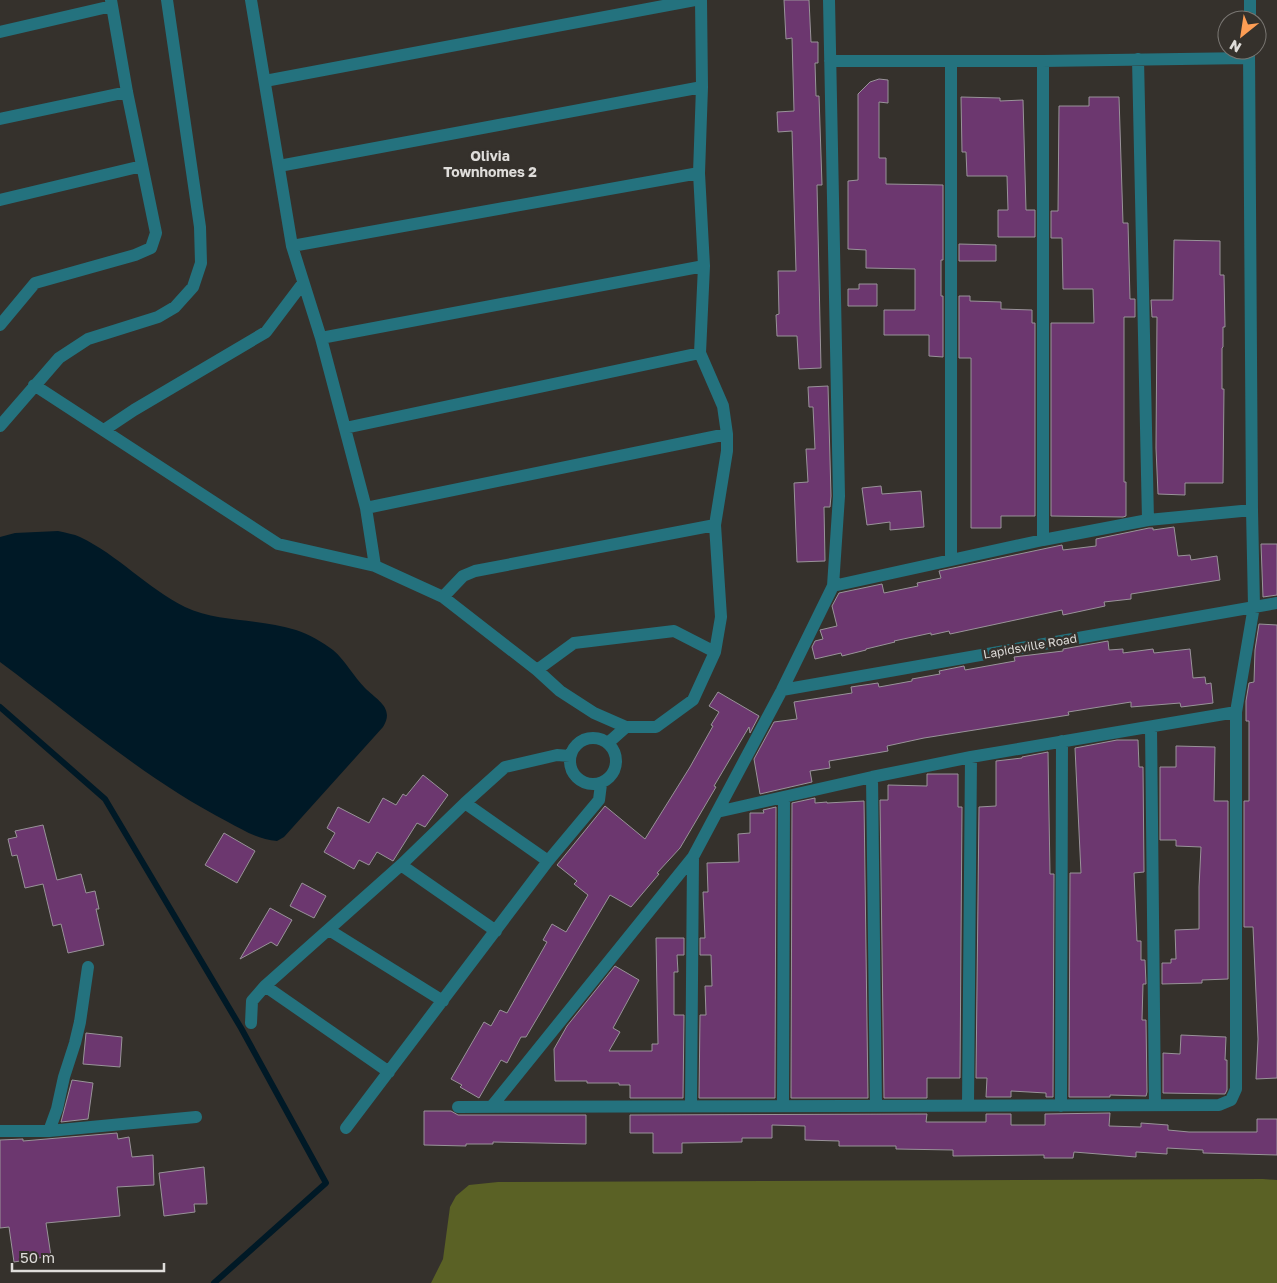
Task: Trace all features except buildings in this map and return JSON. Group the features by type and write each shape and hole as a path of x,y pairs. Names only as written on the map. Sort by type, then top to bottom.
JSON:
{"street":[{"path":"0,426 59,358 88,339 158,317 175,307 193,287 202,263 200,227 167,0"},
{"path":"251,0 292,246 321,338 366,508 375,566"},
{"path":"265,81 695,0"},
{"path":"34,385 278,544 375,566 443,597 560,690 594,713 626,727 656,727 693,700 715,652 721,617 715,525 727,451 727,434 723,406 700,353 704,266 699,173 702,86 701,0"},
{"path":"492,1106 693,857 782,690 833,586 839,496 829,0"},
{"path":"0,32 111,3 156,233 152,248 135,255 35,284 0,325"},
{"path":"830,60 1043,61 1217,55"},
{"path":"1138,59 1148,520"},
{"path":"458,1107 1061,1106 1219,1104 1231,1100 1236,1089 1236,712 1254,606 1249,60"},
{"path":"951,61 951,560"},
{"path":"1043,61 1044,540"},
{"path":"279,166 702,86"},
{"path":"0,119 127,92"},
{"path":"0,200 142,166"},
{"path":"292,246 699,173"},
{"path":"321,338 704,266"},
{"path":"104,430 134,410 266,332 303,283"},
{"path":"344,428 700,353"},
{"path":"366,508 727,434"},
{"path":"833,586 1044,540 1148,520 1252,510"},
{"path":"443,597 463,576 475,571 715,525"},
{"name":"Lapidsville Road","path":"782,690 1277,603"},
{"path":"537,670 574,644 674,631 715,652"},
{"path":"717,812 971,757 1236,712"},
{"path":"608,743 626,727"},
{"path":"1151,727 1155,1104"},
{"path":"595,738 608,743 617,757 614,774 601,784 584,784 572,772 570,756 579,742 595,738"},
{"path":"1061,1106 1062,741"},
{"path":"251,1023 252,1001 265,986 401,865 465,803 506,767 557,755 570,756"},
{"path":"968,1105 971,757"},
{"path":"872,777 876,1106"},
{"path":"346,1128 548,861 598,800 601,784"},
{"path":"782,1105 784,796"},
{"path":"465,803 548,861"},
{"path":"692,1106 693,857"},
{"path":"401,865 496,931"},
{"path":"329,930 443,1001"},
{"path":"49,1131 57,1109 76,1036 88,966"},
{"path":"265,986 389,1072"},
{"path":"0,1131 49,1131 196,1117"}],"green space":[{"path":"1277,1180 1277,1283 431,1283 443,1259 450,1207 456,1196 469,1185 498,1182"}],"water":[{"path":"58,531 78,536 94,544 158,591 185,607 212,616 282,626 315,638 338,654 365,688 386,709 387,715 383,727 284,837 277,841 258,837 197,805 139,767 0,662 0,537 15,533"}],"waterway":[{"path":"0,707 105,799 241,1028 326,1183 214,1283"}],"district":[{"name":"Olivia Townhomes 2","path":"490,164"}]}
